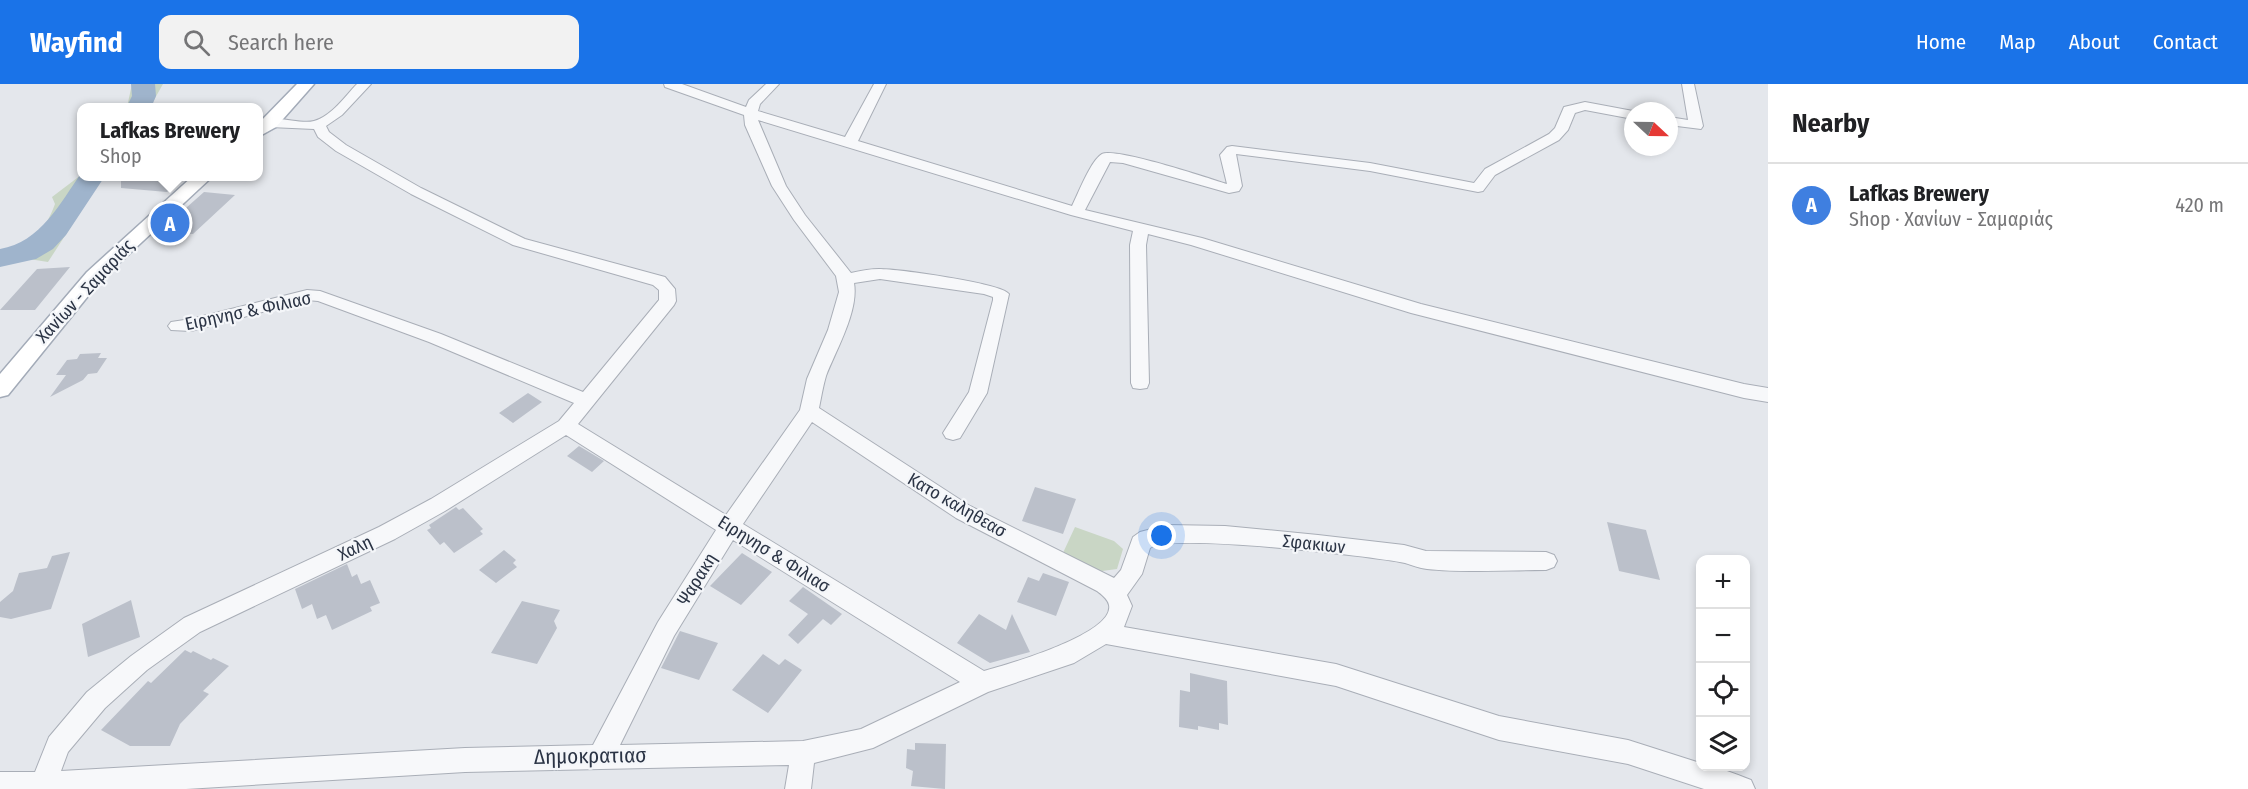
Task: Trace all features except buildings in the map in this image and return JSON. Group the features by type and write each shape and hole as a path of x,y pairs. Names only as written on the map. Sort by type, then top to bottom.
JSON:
{"main road":[{"path":"264,128 306,84"},
{"name":"Χανίων - Σαμαριάς","path":"2,383 94,276 143,229 199,181"}],"street":[{"path":"264,128 318,124 365,84"},
{"path":"670,84 750,113 1076,212 1142,227 1254,258 1417,309 1744,391 1768,395"},
{"path":"773,84 754,103 750,113 752,125 779,186 799,217 833,259 845,280 847,292 837,330 816,379 809,411"},
{"path":"850,142 880,84"},
{"path":"1678,123 1695,126 1688,84"},
{"path":"1076,212 1102,161 1107,157 1124,159 1229,189 1235,186 1227,155 1232,150 1370,167 1478,188 1490,172 1554,137 1561,130 1569,110 1585,106 1624,113"},
{"name":"Χαλη","path":"43,785 58,745 96,700 139,663 192,625 387,533 438,505 566,426 668,301 667,289 659,281 519,242 416,191 341,148 324,134 318,124"},
{"path":"1140,383 1138,245 1142,227"},
{"path":"845,280 880,274 987,289 1000,294 1001,300 978,393 953,433"},
{"name":"Ειρηνησ & Φιλιασ","path":"177,326 192,325 307,295 320,296 435,338 587,401"},
{"name":"Ψαρακη","path":"601,756 666,629 730,526 809,411"},
{"name":"Κατο καληθεασ","path":"809,411 963,512 1105,584 1113,592"},
{"name":"Ειρηνησ & Φιλιασ","path":"566,426 982,683"},
{"name":"Σφακιων","path":"1113,592 1131,574 1141,543 1148,538 1167,534 1225,535 1295,542 1404,554 1426,560 1546,561"},
{"name":"Δημοκρατιασ","path":"0,785 43,785 453,760 803,753 864,740 982,683 1066,656 1103,633 1118,618 1121,606 1113,592"},
{"path":"1103,633 1336,675 1499,728 1628,752 1742,789"},
{"path":"798,789 803,753"}],"green space":[{"path":"132,84 163,84 152,103 128,103"},
{"path":"77,178 77,181 100,181 48,262 29,259 0,262 0,254 20,248 41,230 55,204 52,197"},
{"path":"1075,527 1114,541 1123,549 1117,569 1102,571 1062,555"}],"waterway":[{"path":"140,103 144,96 143,84"},
{"path":"0,258 25,253 49,237 89,181"}],"place":[{"name":"Lafkas Brewery","path":"170,223"}]}
